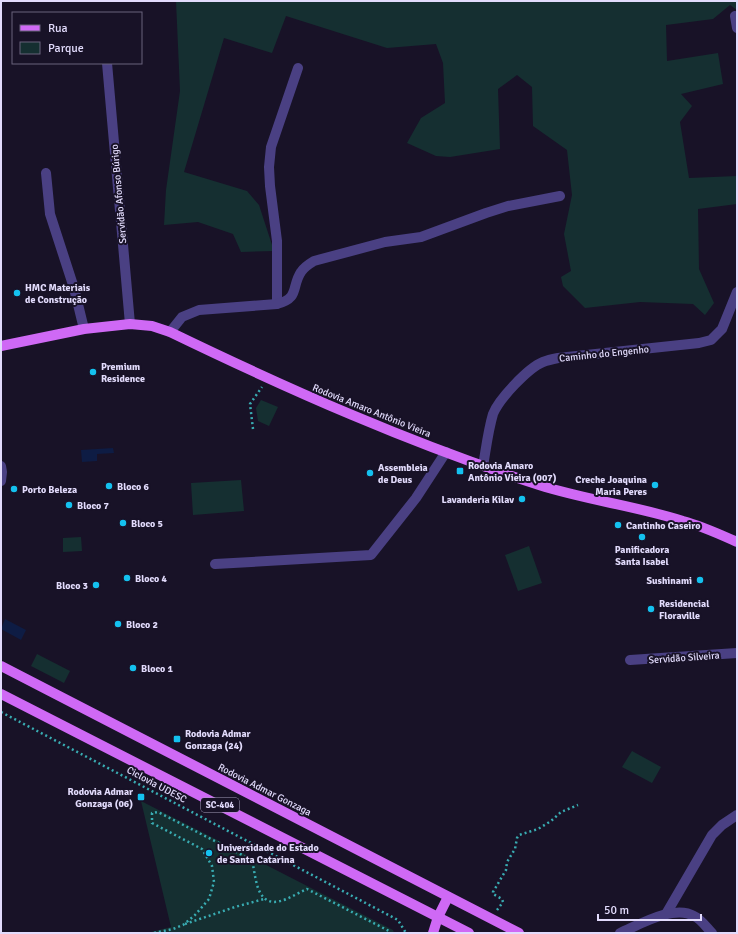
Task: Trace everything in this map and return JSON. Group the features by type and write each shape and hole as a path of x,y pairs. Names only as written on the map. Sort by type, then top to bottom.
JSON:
{"main road":[{"name":"Rodovia Amaro Antônio Vieira","path":"1,346 84,329 130,324 152,326 170,332 268,379 341,411 482,466 553,490 685,521 713,531 737,542"},
{"name":"Rodovia Admar Gonzaga","path":"1,666 519,933"},
{"name":"SC-404","path":"1,694 469,933"},
{"path":"433,933 438,917 448,897"}],"street":[{"path":"735,16 737,28"},
{"name":"Servidão Afonso Búrigo","path":"107,64 130,324"},
{"path":"277,304 277,241 269,166 271,147 298,68"},
{"path":"46,173 50,214 59,246 70,276 84,329"},
{"path":"170,332 182,317 199,310 277,304 286,301 292,296 300,272 306,266 314,262 385,242 421,237 508,206 560,196"},
{"name":"Caminho do Engenho","path":"482,466 493,415 498,404 505,395 542,362 558,358 699,343 711,340 722,329 737,292"},
{"path":"215,564 371,555 416,498 446,452"},
{"path":"1,466 1,480"},
{"name":"Servidão Silveira","path":"630,660 737,653"},
{"path":"666,914 712,834 737,815"},
{"path":"620,933 666,914 686,912 695,916 712,933"}],"path":[{"path":"253,428 250,404 268,379"},
{"name":"Ciclovia UDESC","path":"1,712 398,920 406,933"},
{"path":"492,919 503,902 500,897 493,894 493,892 506,870 507,862 515,848 517,838 524,833 543,826 565,810 578,805"},
{"path":"183,924 195,915 209,899 214,882 212,866 202,849 152,823 152,813 158,812 252,860 258,887 264,899 271,903 284,900 307,889 389,931 390,933"},
{"path":"154,933 173,929 183,924 264,899"}],"green space":[{"path":"176,1 737,1 737,10 730,5 713,19 666,25 667,61 718,53 723,84 681,94 692,106 680,122 689,178 737,176 737,204 698,209 699,269 714,303 705,315 693,304 640,302 585,308 563,286 561,277 571,271 564,234 572,195 567,150 533,126 532,87 517,75 498,89 500,149 450,157 436,156 407,143 421,118 445,103 443,63 436,44 387,48 286,16 272,53 224,38 184,172 247,191 259,205 274,251 241,252 233,234 198,222 164,225 166,190 180,91"},
{"path":"261,400 278,407 269,426 258,421 256,408"},
{"path":"241,480 244,511 193,515 191,483"},
{"path":"81,537 82,551 63,552 63,538"},
{"path":"529,546 542,583 518,591 505,555"},
{"path":"37,654 70,671 64,683 31,666"},
{"path":"632,751 661,767 652,783 622,767"},
{"name":"Universidade do Estado de Santa Catarina","path":"141,801 393,930 394,933 147,933 171,927"}],"water":[{"path":"113,448 114,453 97,454 97,461 82,462 81,450"},
{"path":"5,619 26,630 21,640 1,629"}],"place":[{"name":"HMC Materiais de Construção","path":"17,293"},
{"name":"Premium Residence","path":"93,372"},
{"name":"Rodovia Amaro Antônio Vieira (007)","path":"460,471"},
{"name":"Assembleia de Deus","path":"370,473"},
{"name":"Creche Joaquina Maria Peres","path":"655,485"},
{"name":"Bloco 6","path":"109,486"},
{"name":"Porto Beleza","path":"14,489"},
{"name":"Lavanderia Kilav","path":"522,499"},
{"name":"Bloco 7","path":"69,505"},
{"name":"Bloco 5","path":"123,523"},
{"name":"Cantinho Caseiro","path":"618,525"},
{"name":"Panificadora Santa Isabel","path":"642,537"},
{"name":"Bloco 4","path":"127,578"},
{"name":"Sushinami","path":"700,580"},
{"name":"Bloco 3","path":"96,585"},
{"name":"Residencial Floraville","path":"651,609"},
{"name":"Bloco 2","path":"118,624"},
{"name":"Bloco 1","path":"133,668"},
{"name":"Rodovia Admar Gonzaga (24)","path":"177,739"},
{"name":"Rodovia Admar Gonzaga (06)","path":"141,797"},
{"name":"Universidade do Estado de Santa Catarina","path":"209,853"}]}
